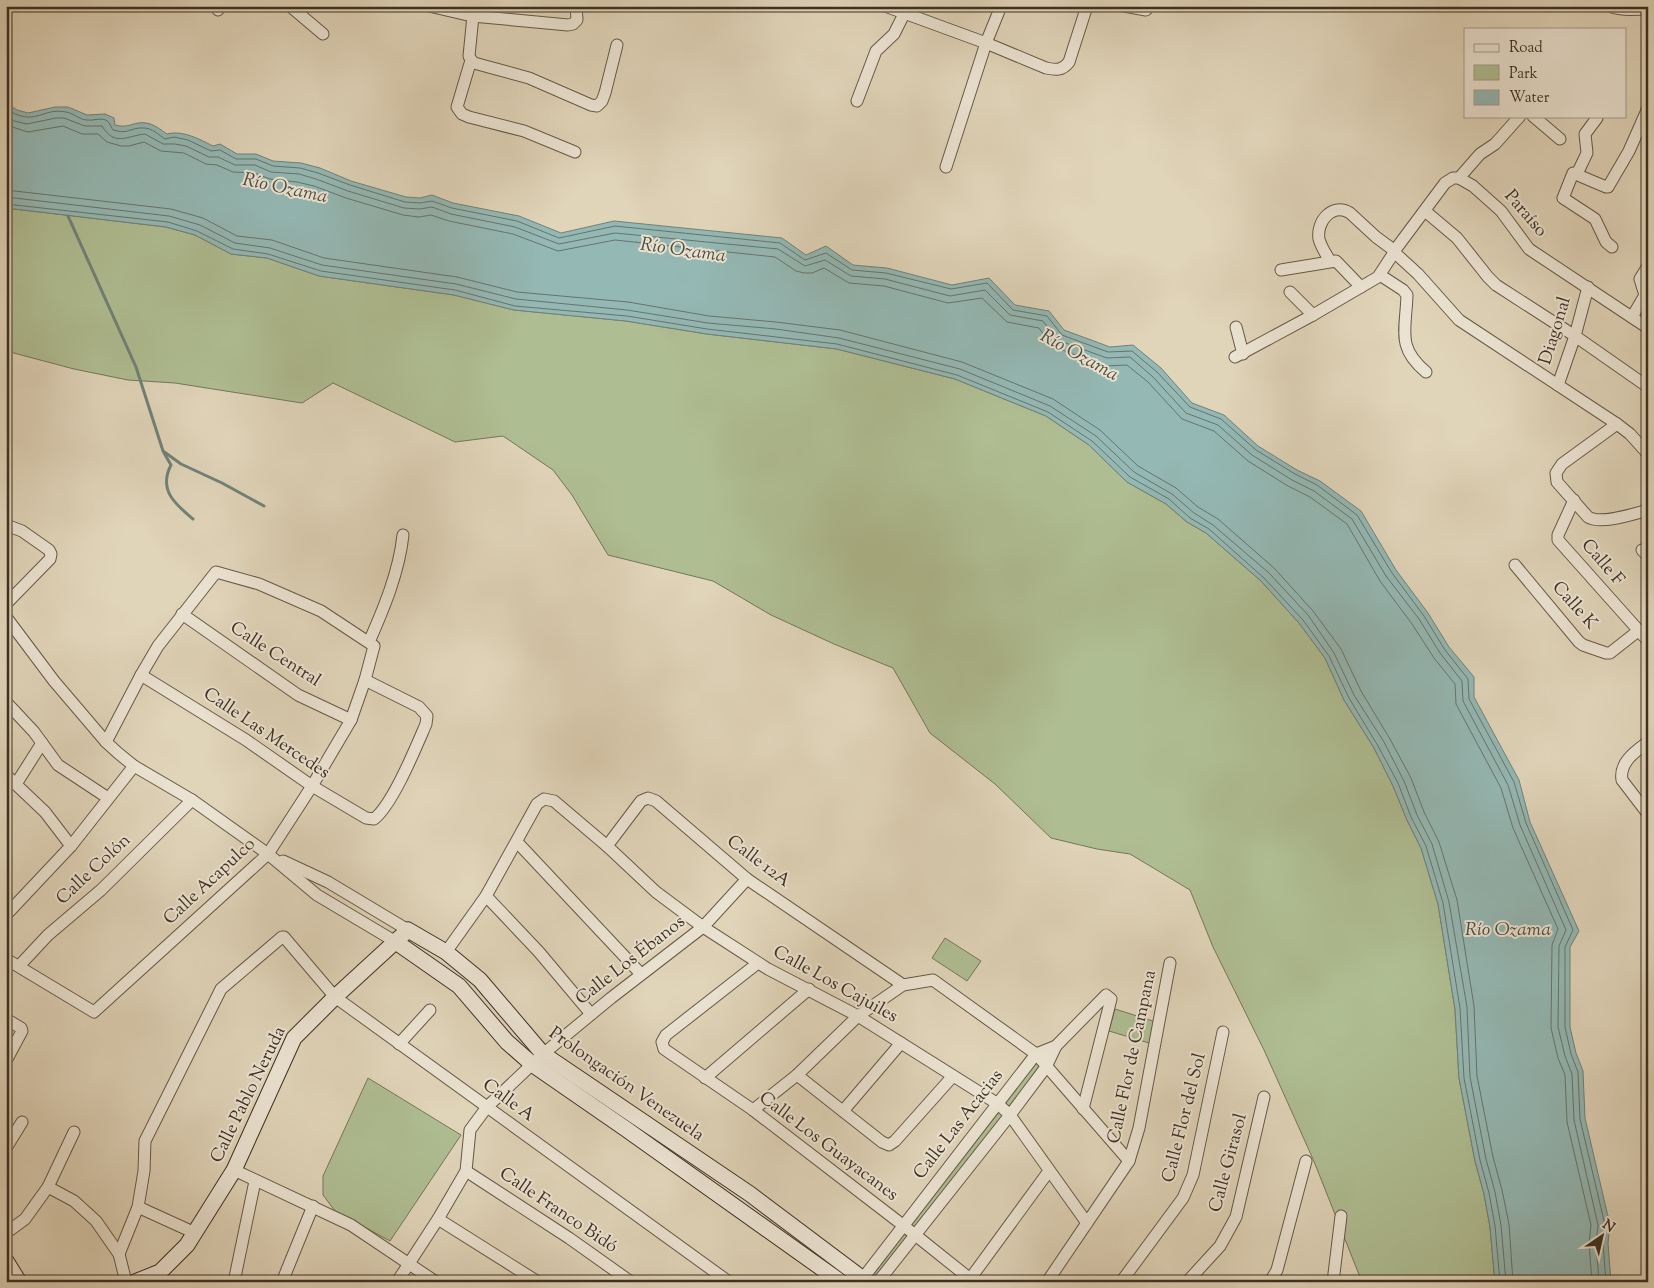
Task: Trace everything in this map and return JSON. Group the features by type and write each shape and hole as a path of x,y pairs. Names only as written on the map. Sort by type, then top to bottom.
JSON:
{"street":[{"path":"290,6 323,34"},
{"path":"429,6 568,25 573,24 577,20 576,6"},
{"path":"885,6 906,10 1046,68 1056,70 1064,68 1069,62 1088,6"},
{"path":"946,167 986,43 1000,6"},
{"path":"1124,6 1146,10"},
{"path":"1609,6 1616,9 1636,10 1648,8"},
{"path":"857,101 876,51 894,34 906,10"},
{"path":"473,11 469,56 471,60 458,107 462,114 524,131 575,152"},
{"path":"471,60 474,63 529,78 596,106 602,101 605,93 617,45"},
{"path":"1612,247 1606,242 1595,219 1564,199 1572,173 1606,187 1608,186 1629,152 1648,108"},
{"path":"1236,327 1239,356 1380,275 1395,250 1445,183 1453,178 1459,178 1479,155 1492,146 1518,118"},
{"path":"1535,118 1560,139"},
{"path":"1544,125 1551,118"},
{"path":"1577,174 1587,153 1585,134 1597,118"},
{"name":"Paraíso","path":"1459,178 1473,186 1492,202 1527,247 1648,328"},
{"path":"1330,261 1319,239 1320,226 1325,217 1336,210 1346,210 1376,237 1395,250 1459,320 1617,424 1634,438 1648,454"},
{"path":"1425,210 1457,238 1492,281 1648,386"},
{"path":"1281,270 1336,261 1361,287"},
{"path":"1632,317 1645,295 1640,279 1648,266"},
{"path":"1380,275 1408,295 1405,343 1412,358 1426,372"},
{"name":"Diagonal","path":"1558,385 1575,336 1588,287"},
{"path":"1290,292 1313,315"},
{"path":"1617,424 1562,464 1556,473 1557,482 1588,517 1597,521 1648,510"},
{"name":"Calle F","path":"1574,500 1558,535 1558,540 1648,641"},
{"path":"6,525 22,531 49,550 51,554 50,559 6,604"},
{"name":"Calle Acapulco","path":"19,966 94,1012 268,854 312,786 351,720 365,680 371,645 402,548 403,535"},
{"name":"Calle K","path":"1515,565 1583,645 1610,653 1638,631"},
{"path":"106,742 140,675 158,646 214,573 220,572 260,584 299,600 334,618 371,645"},
{"name":"Calle Central","path":"182,614 298,695 351,720"},
{"name":"Prolongación Venezuela","path":"6,617 54,681 106,742 134,766 192,800 268,854 317,895 396,942 459,986 507,1042 538,1059 750,1194 863,1281"},
{"name":"Calle Las Mercedes","path":"140,675 246,740 312,786 366,818 374,819 382,813 405,771 426,724 427,716 419,707 365,680"},
{"path":"6,702 34,732 58,765 108,798"},
{"path":"1648,742 1627,758 1621,776 1622,780 1648,814"},
{"path":"16,784 42,743"},
{"path":"6,915 71,846 134,766"},
{"path":"6,775 45,812 71,846"},
{"name":"Calle 12A","path":"607,846 641,801 648,798 656,801 747,879 904,984"},
{"name":"Calle Los Cajuiles","path":"517,842 537,804 544,799 554,801 607,846 656,892 703,926 758,963 858,1016 998,1104 1010,1115 1087,1222"},
{"name":"Calle Colón","path":"19,966 48,935 101,890 192,800"},
{"path":"446,952 486,896 517,842 641,974"},
{"name":"Prolongación Venezuela","path":"268,854 328,882 446,952 480,980 538,1059 634,1134 841,1282"},
{"name":"Calle Los Ébanos","path":"466,1171 470,1130 487,1107 538,1059 591,1014 703,926 747,879"},
{"path":"486,896 539,952 591,1014"},
{"name":"Calle Pablo Neruda","path":"134,1282 160,1272 187,1245 195,1233 206,1212 234,1170 294,1038 335,997 408,930"},
{"name":"Calle A","path":"138,1208 144,1171 145,1141 221,989 280,938 284,938 335,997 729,1282"},
{"path":"6,959 19,966"},
{"name":"Calle Los Guayacanes","path":"758,963 666,1035 662,1042 664,1049 753,1110 972,1280"},
{"name":"Calle Flor de Campana","path":"1047,1282 1129,1161 1139,1128 1170,963"},
{"path":"753,1110 797,1075 858,1016 904,984 932,980 1036,1054 1129,1161"},
{"path":"706,1078 809,989"},
{"name":"Calle Las Acacias","path":"878,1282 1010,1115 1046,1067 1056,1046 1104,995 1111,999 1083,1109"},
{"path":"399,1044 430,1010"},
{"path":"6,1018 21,1028 22,1031 6,1061"},
{"name":"Calle Flor del Sol","path":"1121,1282 1183,1198 1193,1175 1223,1032"},
{"path":"843,1111 901,1043"},
{"name":"Calle Las Acacias","path":"863,1281 1036,1054 1056,1046"},
{"path":"797,1075 882,1142 889,1145 895,1141 953,1076"},
{"name":"Calle Girasol","path":"1187,1282 1220,1246 1236,1217 1264,1097"},
{"path":"6,1148 22,1122"},
{"path":"6,1233 25,1219 48,1187 74,1132"},
{"path":"1270,1282 1277,1270 1306,1161"},
{"path":"234,1170 351,1225 436,1282"},
{"path":"397,1282 438,1219 466,1171"},
{"name":"Calle Franco Bidó","path":"466,1171 569,1238 631,1282"},
{"path":"972,1280 1049,1171"},
{"path":"234,1282 254,1180"},
{"path":"48,1187 74,1201 96,1220 119,1254 126,1282"},
{"path":"282,1282 313,1206"},
{"path":"119,1254 138,1208 195,1233"},
{"path":"1333,1282 1342,1216"},
{"path":"438,1219 538,1282"},
{"path":"8,1264 19,1282"}],"green space":[{"path":"6,208 166,227 195,235 231,254 267,258 319,276 454,295 514,310 626,321 707,334 837,349 955,379 1046,416 1089,445 1127,482 1166,504 1187,522 1206,533 1261,581 1299,623 1325,658 1344,700 1374,748 1393,786 1421,848 1438,904 1455,1009 1459,1078 1490,1227 1495,1282 1362,1282 1313,1159 1264,1050 1213,947 1190,890 1130,854 1097,849 1051,838 995,784 930,733 893,668 771,615 713,581 608,555 572,495 553,470 503,436 455,442 333,383 302,403 175,383 128,380 74,369 10,352 6,353"},
{"path":"945,938 981,961 967,981 932,958"},
{"path":"1115,1009 1156,1022 1149,1043 1109,1031"},
{"path":"1036,1056 1045,1065 880,1282 873,1275"},
{"path":"368,1078 461,1135 390,1241 335,1211 323,1195 323,1176"}],"water":[{"name":"Río Ozama","path":"6,103 17,110 28,113 55,107 68,107 87,115 105,114 114,118 115,125 149,124 167,134 185,134 213,146 220,144 237,154 256,154 273,161 301,163 320,168 351,181 406,197 420,198 432,195 453,203 519,216 561,233 614,221 782,238 806,255 826,246 853,265 887,268 952,285 989,278 1015,305 1049,311 1064,330 1110,347 1133,345 1161,368 1192,403 1224,415 1258,446 1297,470 1320,481 1361,511 1396,570 1428,613 1449,647 1474,677 1474,697 1519,780 1530,822 1579,931 1570,947 1570,1027 1576,1053 1583,1071 1585,1118 1610,1225 1608,1243 1611,1282 1495,1282 1490,1227 1459,1078 1455,1009 1438,904 1421,848 1393,786 1374,748 1344,700 1325,658 1299,623 1261,581 1206,533 1187,522 1166,504 1127,482 1089,445 1046,416 955,379 837,349 707,334 626,321 514,310 454,295 319,276 267,258 231,254 195,235 166,227 6,208"}],"waterway":[{"path":"68,216 136,367 163,451 181,464 222,483 264,506"},
{"path":"164,453 171,465 166,482 170,496 193,519"}]}
